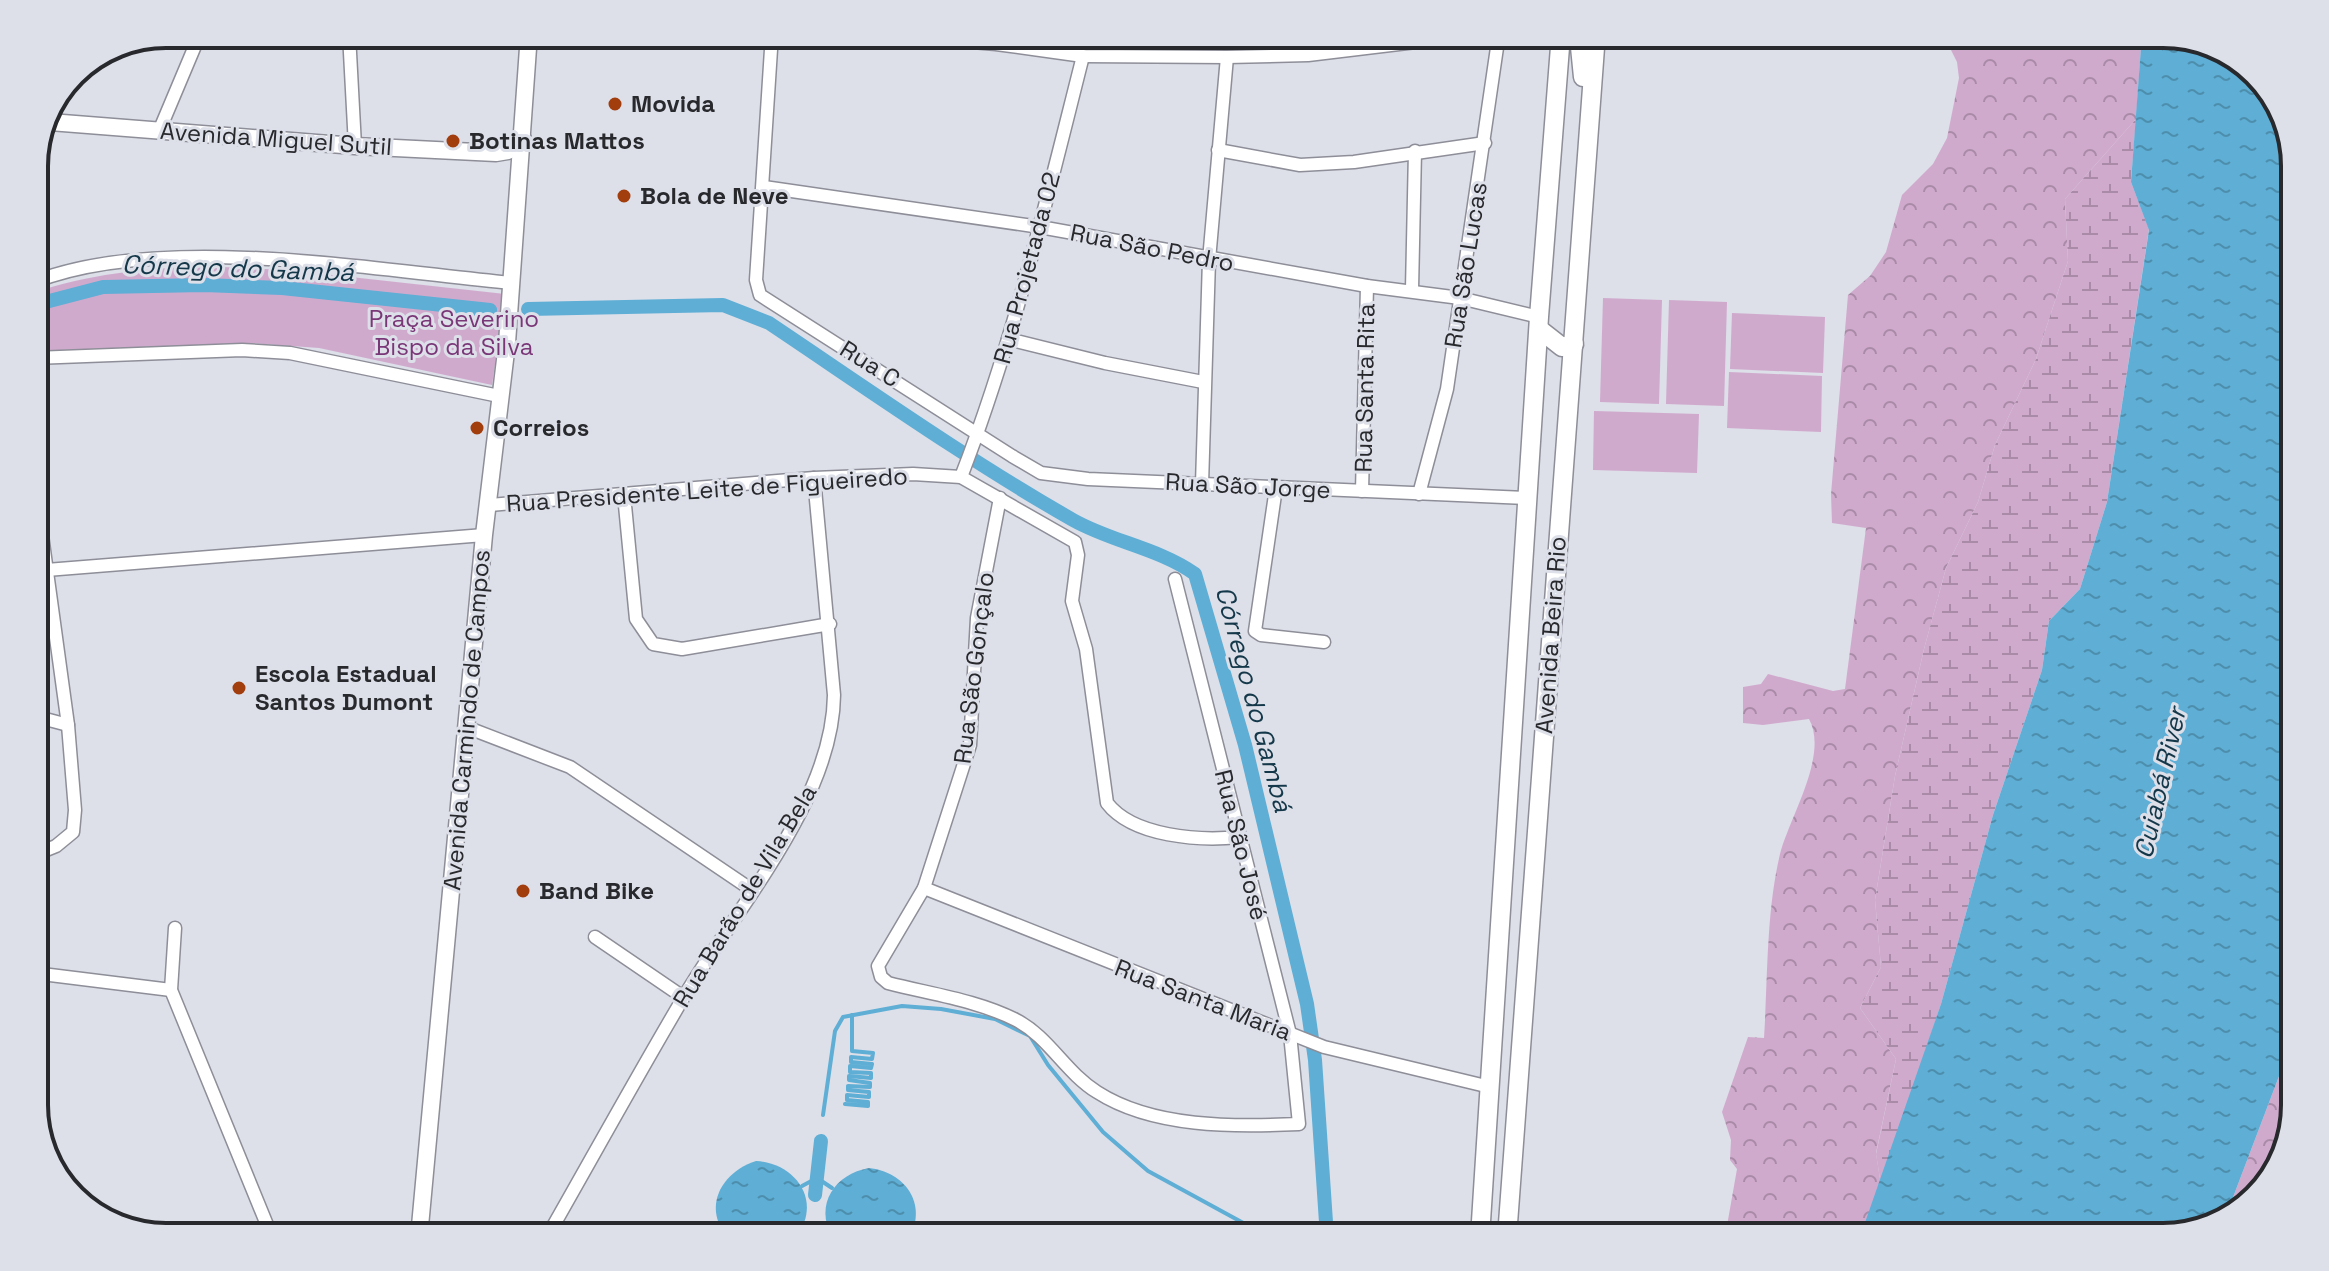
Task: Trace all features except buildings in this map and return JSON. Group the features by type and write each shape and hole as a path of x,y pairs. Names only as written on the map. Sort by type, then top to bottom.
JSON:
{"main road":[{"name":"Avenida Carmindo de Campos","path":"420,1223 484,535 490,505 511,283 519,176 518,144 525,102 528,48"},
{"name":"Avenida Beira Rio","path":"1481,1223 1539,323 1560,48"},
{"path":"1580,48 1588,123"},
{"name":"Avenida Beira Rio","path":"1508,1223 1595,48"},
{"name":"Avenida Carmindo de Campos","path":"519,176 529,125 525,102"},
{"name":"Avenida Miguel Sutil","path":"57,122 355,146 502,153"},
{"name":"Avenida Carmindo de Campos","path":"518,144 529,125"},
{"path":"518,144 502,153 519,176"},
{"path":"1539,323 1562,347 1574,344"}],"street":[{"path":"160,129 194,48"},
{"path":"350,48 355,146"},
{"path":"764,187 771,48"},
{"path":"1042,48 1083,56 1227,57 1308,55 1366,48"},
{"name":"Rua São Lucas","path":"1419,494 1447,389 1497,48"},
{"name":"Rua Projetada 02","path":"962,474 977,439 1008,339 1083,56"},
{"path":"1202,484 1209,260 1227,57"},
{"path":"1218,150 1300,165 1354,162 1485,143"},
{"path":"1412,289 1415,151"},
{"name":"Rua São Pedro","path":"764,187 1040,227 1209,260 1367,286 1412,289 1460,298 1539,323"},
{"name":"Rua C","path":"764,187 756,280 760,295 977,439"},
{"path":"48,277 148,258 201,257 511,283"},
{"name":"Rua Santa Rita","path":"1362,491 1367,286"},
{"path":"1008,339 1105,363 1203,382"},
{"path":"48,357 242,350 290,353 499,396"},
{"name":"Rua São Jorge","path":"977,439 1041,473 1088,479 1528,498"},
{"name":"Rua Presidente Leite de Figueiredo","path":"490,505 814,478 962,474 1069,537 1077,547 1072,601 1086,649 1107,803 1126,819 1147,828 1216,839 1239,837"},
{"name":"Rua Barão de Vila Bela","path":"555,1223 683,997 810,793 828,750 834,723 830,624 814,478"},
{"path":"1276,488 1255,631 1261,635 1324,642"},
{"path":"624,495 636,619 653,644 682,649 830,624"},
{"name":"Rua São Gonçalo","path":"1000,498 977,618 970,745 924,888 878,966 881,977 888,983 982,1006 1015,1019 1039,1034 1064,1065 1098,1093 1160,1118 1299,1124 1297,1112"},
{"name":"Rua Presidente Leite de Figueiredo","path":"48,570 484,535"},
{"name":"Rua São José","path":"1175,579 1290,1034 1297,1112"},
{"path":"48,611 68,725 75,810 73,832 48,849"},
{"path":"48,720 68,725"},
{"path":"466,727 570,767 752,890"},
{"name":"Rua Santa Maria","path":"924,888 1324,1047 1490,1087"},
{"path":"175,928 171,990 266,1223"},
{"path":"595,937 683,997"},
{"path":"48,975 171,990"}],"green space":[{"path":"1950,48 2141,48 2136,119 2065,199 2068,261 2036,359 1995,445 1978,502 1946,568 1924,649 1895,776 1875,900 1881,967 1860,1008 1896,1059 1876,1153 1881,1185 1866,1223 1727,1223 1737,1169 1730,1160 1731,1140 1722,1112 1748,1037 1764,1038 1775,876 1785,839 1806,786 1814,750 1814,734 1809,719 1763,725 1743,723 1743,687 1761,684 1768,674 1833,691 1845,689 1866,528 1832,523 1831,494 1848,295 1870,276 1886,252 1902,195 1933,164 1947,138 1959,78 1957,62"},
{"path":"2136,119 2131,182 2149,229 2107,502 2080,589 2049,621 2042,670 1993,815 1941,1004 1881,1185 1876,1154 1896,1059 1860,1008 1881,967 1875,900 1895,776 1924,649 1946,568 1978,502 1995,445 2036,359 2068,261 2065,199"},
{"name":"Praça Severino Bispo da Silva","path":"200,266 287,270 505,294 492,385 319,348 249,343 48,350 48,289 137,271"},
{"path":"1603,298 1662,300 1659,404 1600,402"},
{"path":"1669,300 1727,302 1724,406 1666,404"},
{"path":"1732,313 1825,317 1823,373 1730,369"},
{"path":"1729,372 1822,376 1821,432 1727,428"},
{"path":"1594,411 1699,414 1697,473 1593,470"},
{"path":"2281,1071 2281,1106 2275,1143 2261,1171 2232,1201"}],"water":[{"name":"Cuiabá River","path":"2141,48 2186,50 2215,60 2252,88 2269,114 2281,158 2281,1071 2232,1201 2201,1217 2164,1223 1865,1223 1941,1004 1993,815 2042,670 2049,621 2080,589 2107,502 2149,230 2131,182"},
{"path":"756,1161 770,1163 793,1177 806,1198 804,1223 719,1223 716,1214 719,1192 725,1182 744,1166"},
{"path":"869,1168 882,1171 902,1183 914,1201 915,1223 827,1223 825,1213 831,1192 857,1171"}],"waterway":[{"name":"Córrego do Gambá","path":"48,301 103,287 204,285 282,288 490,310"},
{"name":"Córrego do Gambá","path":"528,309 723,305 769,323 919,424 1073,520 1166,558 1195,574 1245,745 1307,1004 1315,1060 1326,1223"},
{"path":"823,1115 835,1031 843,1017 902,1006 941,1009 995,1019 1030,1036 1048,1065 1103,1132 1148,1171 1243,1223"},
{"path":"845,1104 868,1106 868,1102 847,1100 847,1095 869,1097 869,1092 848,1090 848,1086 870,1087 870,1083 849,1080 849,1076 871,1078 871,1073 850,1072 850,1066 871,1068 872,1064 851,1062 851,1057 872,1059 873,1053 852,1051 852,1015"},
{"path":"815,1195 821,1141"},
{"path":"802,1186 817,1178 832,1188"}],"place":[{"name":"Movida","path":"615,104"},
{"name":"Botinas Mattos","path":"453,141"},
{"name":"Bola de Neve","path":"624,196"},
{"name":"Correios","path":"477,428"},
{"name":"Escola Estadual Santos Dumont","path":"239,688"},
{"name":"Band Bike","path":"523,891"}]}
